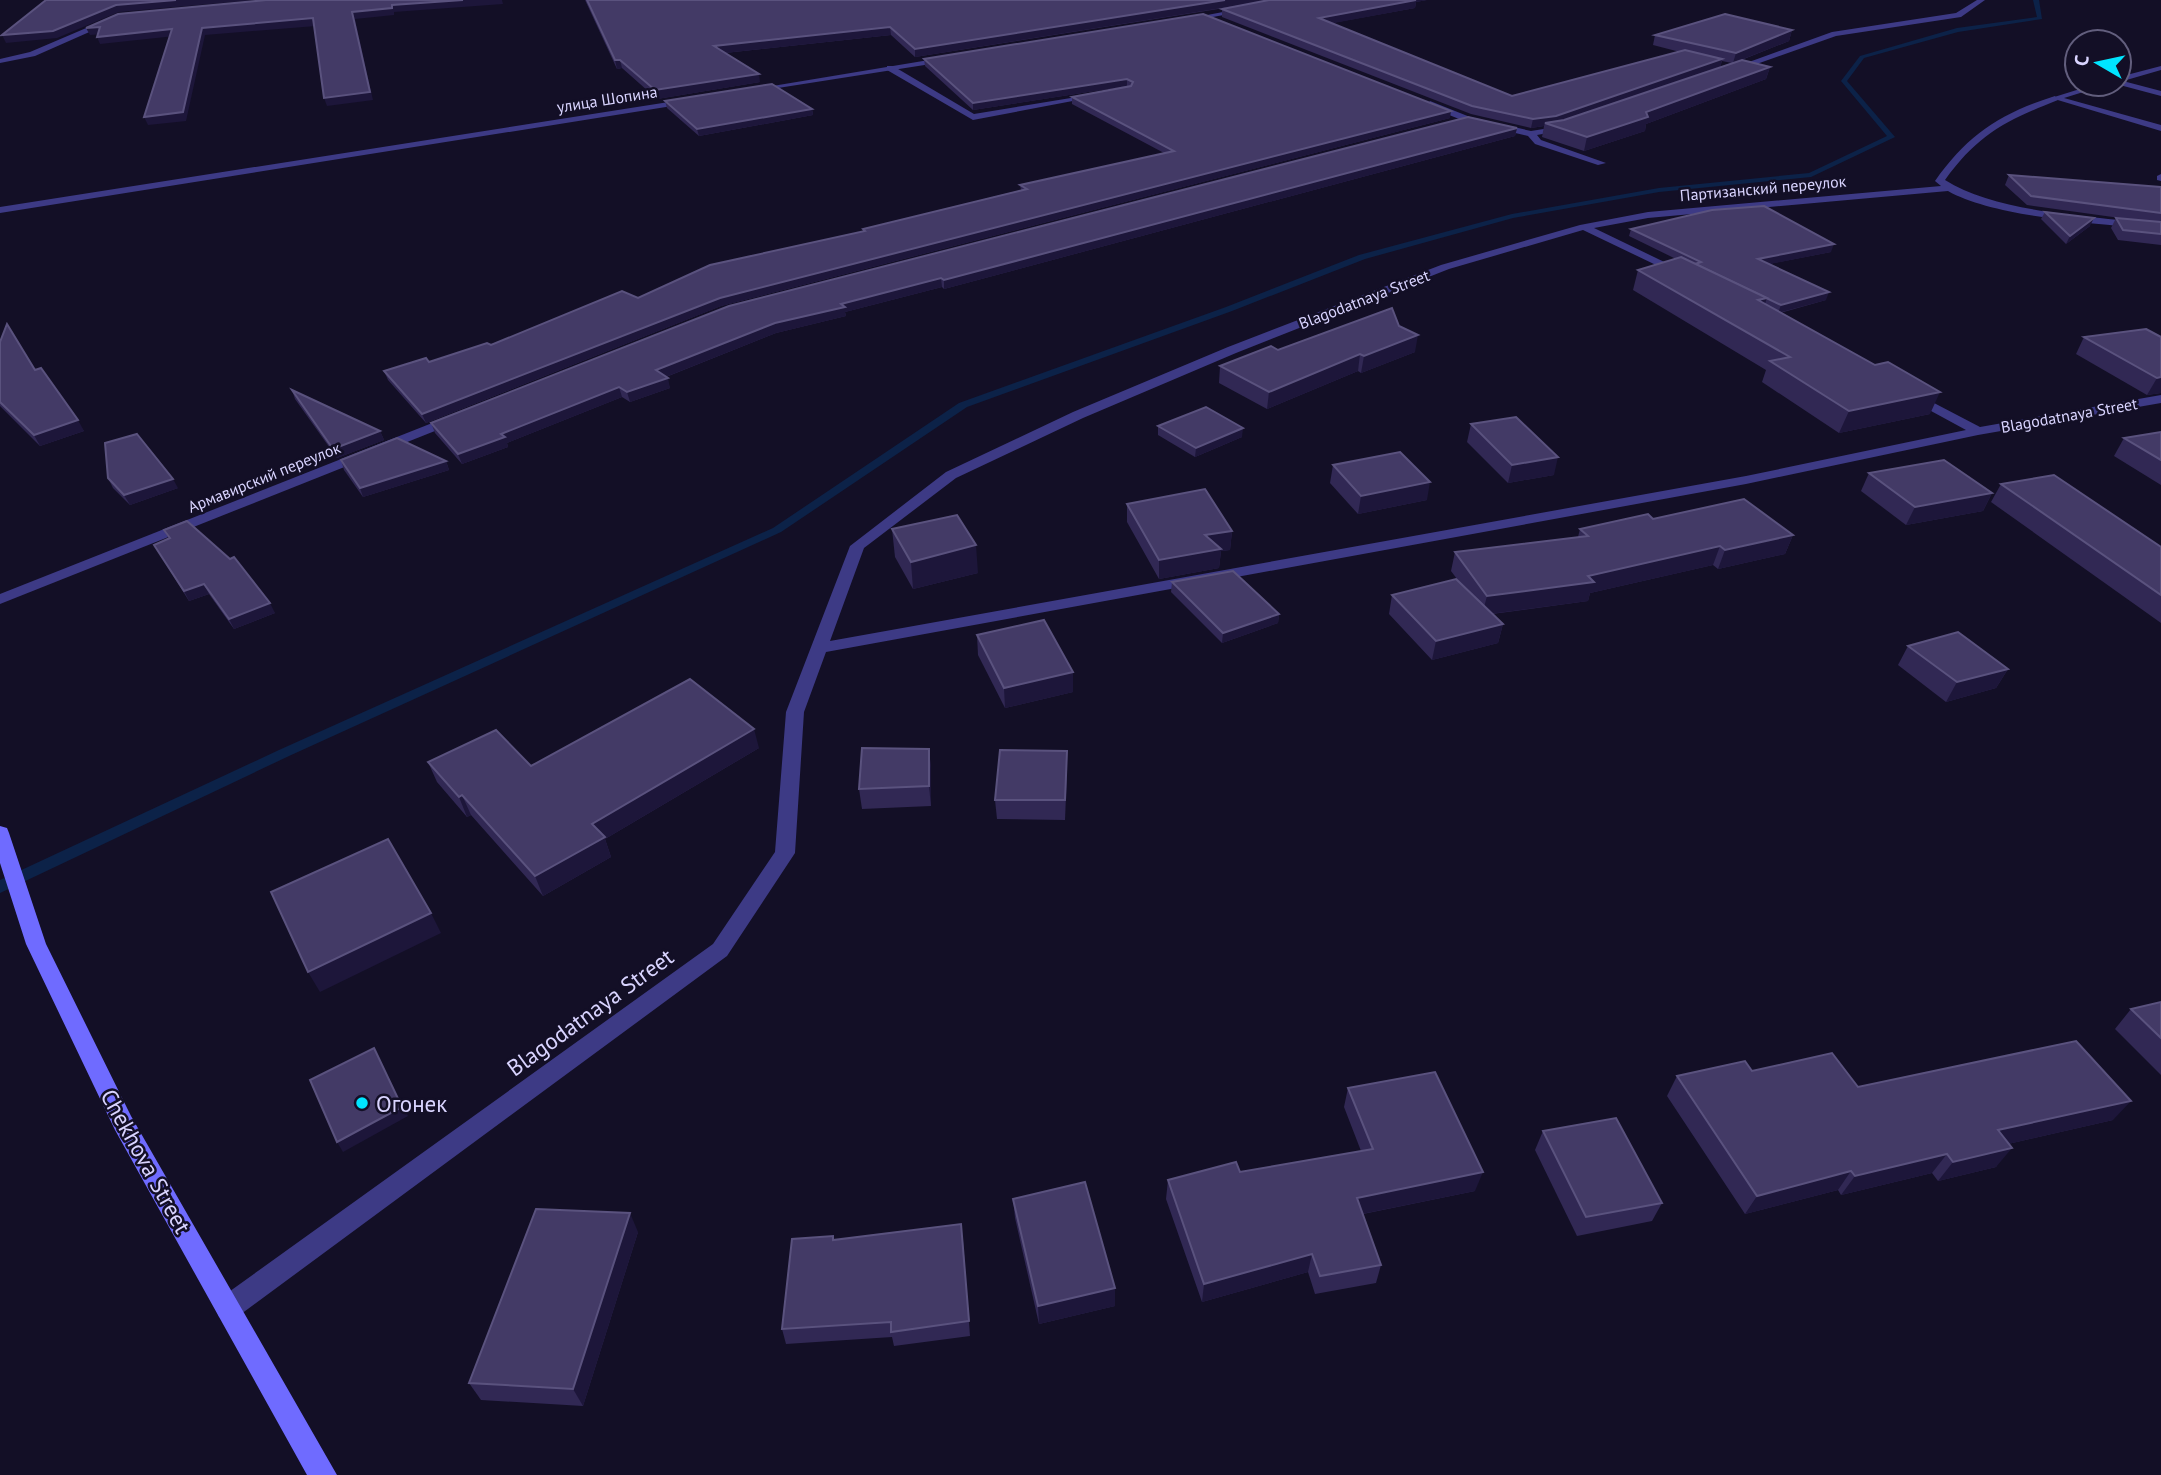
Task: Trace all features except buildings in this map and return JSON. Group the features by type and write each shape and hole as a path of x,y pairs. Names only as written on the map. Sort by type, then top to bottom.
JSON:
{"main road":[{"name":"Chekhova Street","path":"0,833 36,944 123,1123 323,1475"}],"street":[{"path":"1716,75 1835,34 1958,15 1982,0"},
{"path":"1178,21 1260,7"},
{"path":"1205,16 1229,25"},
{"path":"0,61 32,54 119,17"},
{"path":"740,92 959,57"},
{"path":"890,68 973,117 1100,95"},
{"path":"2133,77 2161,68"},
{"path":"2133,85 2161,94"},
{"path":"1947,188 1940,181 1964,146 1995,121 2063,96"},
{"path":"2055,98 2161,128"},
{"name":"улица Шопина","path":"0,210 699,99"},
{"path":"1419,100 1467,119 1531,134 1571,125"},
{"path":"1440,126 1467,119"},
{"path":"1531,134 1538,142 1601,163"},
{"name":"Партизанский переулок","path":"1584,227 1709,207 1947,188 1983,200 2066,217 2161,227"},
{"path":"1584,227 1691,278"},
{"name":"Blagodatnaya Street","path":"228,1308 720,950 785,853 795,712 857,546 951,475 1078,415 1232,350 1445,267 1584,227"},
{"name":"Blagodatnaya Street","path":"1906,391 1978,432"},
{"name":"Blagodatnaya Street","path":"819,648 1746,480 1978,432 2161,399"},
{"name":"Армавирский переулок","path":"0,599 467,414"}],"waterway":[{"path":"0,887 284,753 777,530 963,405 1229,309 1362,257 1512,216 1659,190 1811,175 1891,137 1844,81 1862,57 1957,30 2040,18 2036,0"}],"place":[{"name":"Огонек","path":"362,1103"}]}
